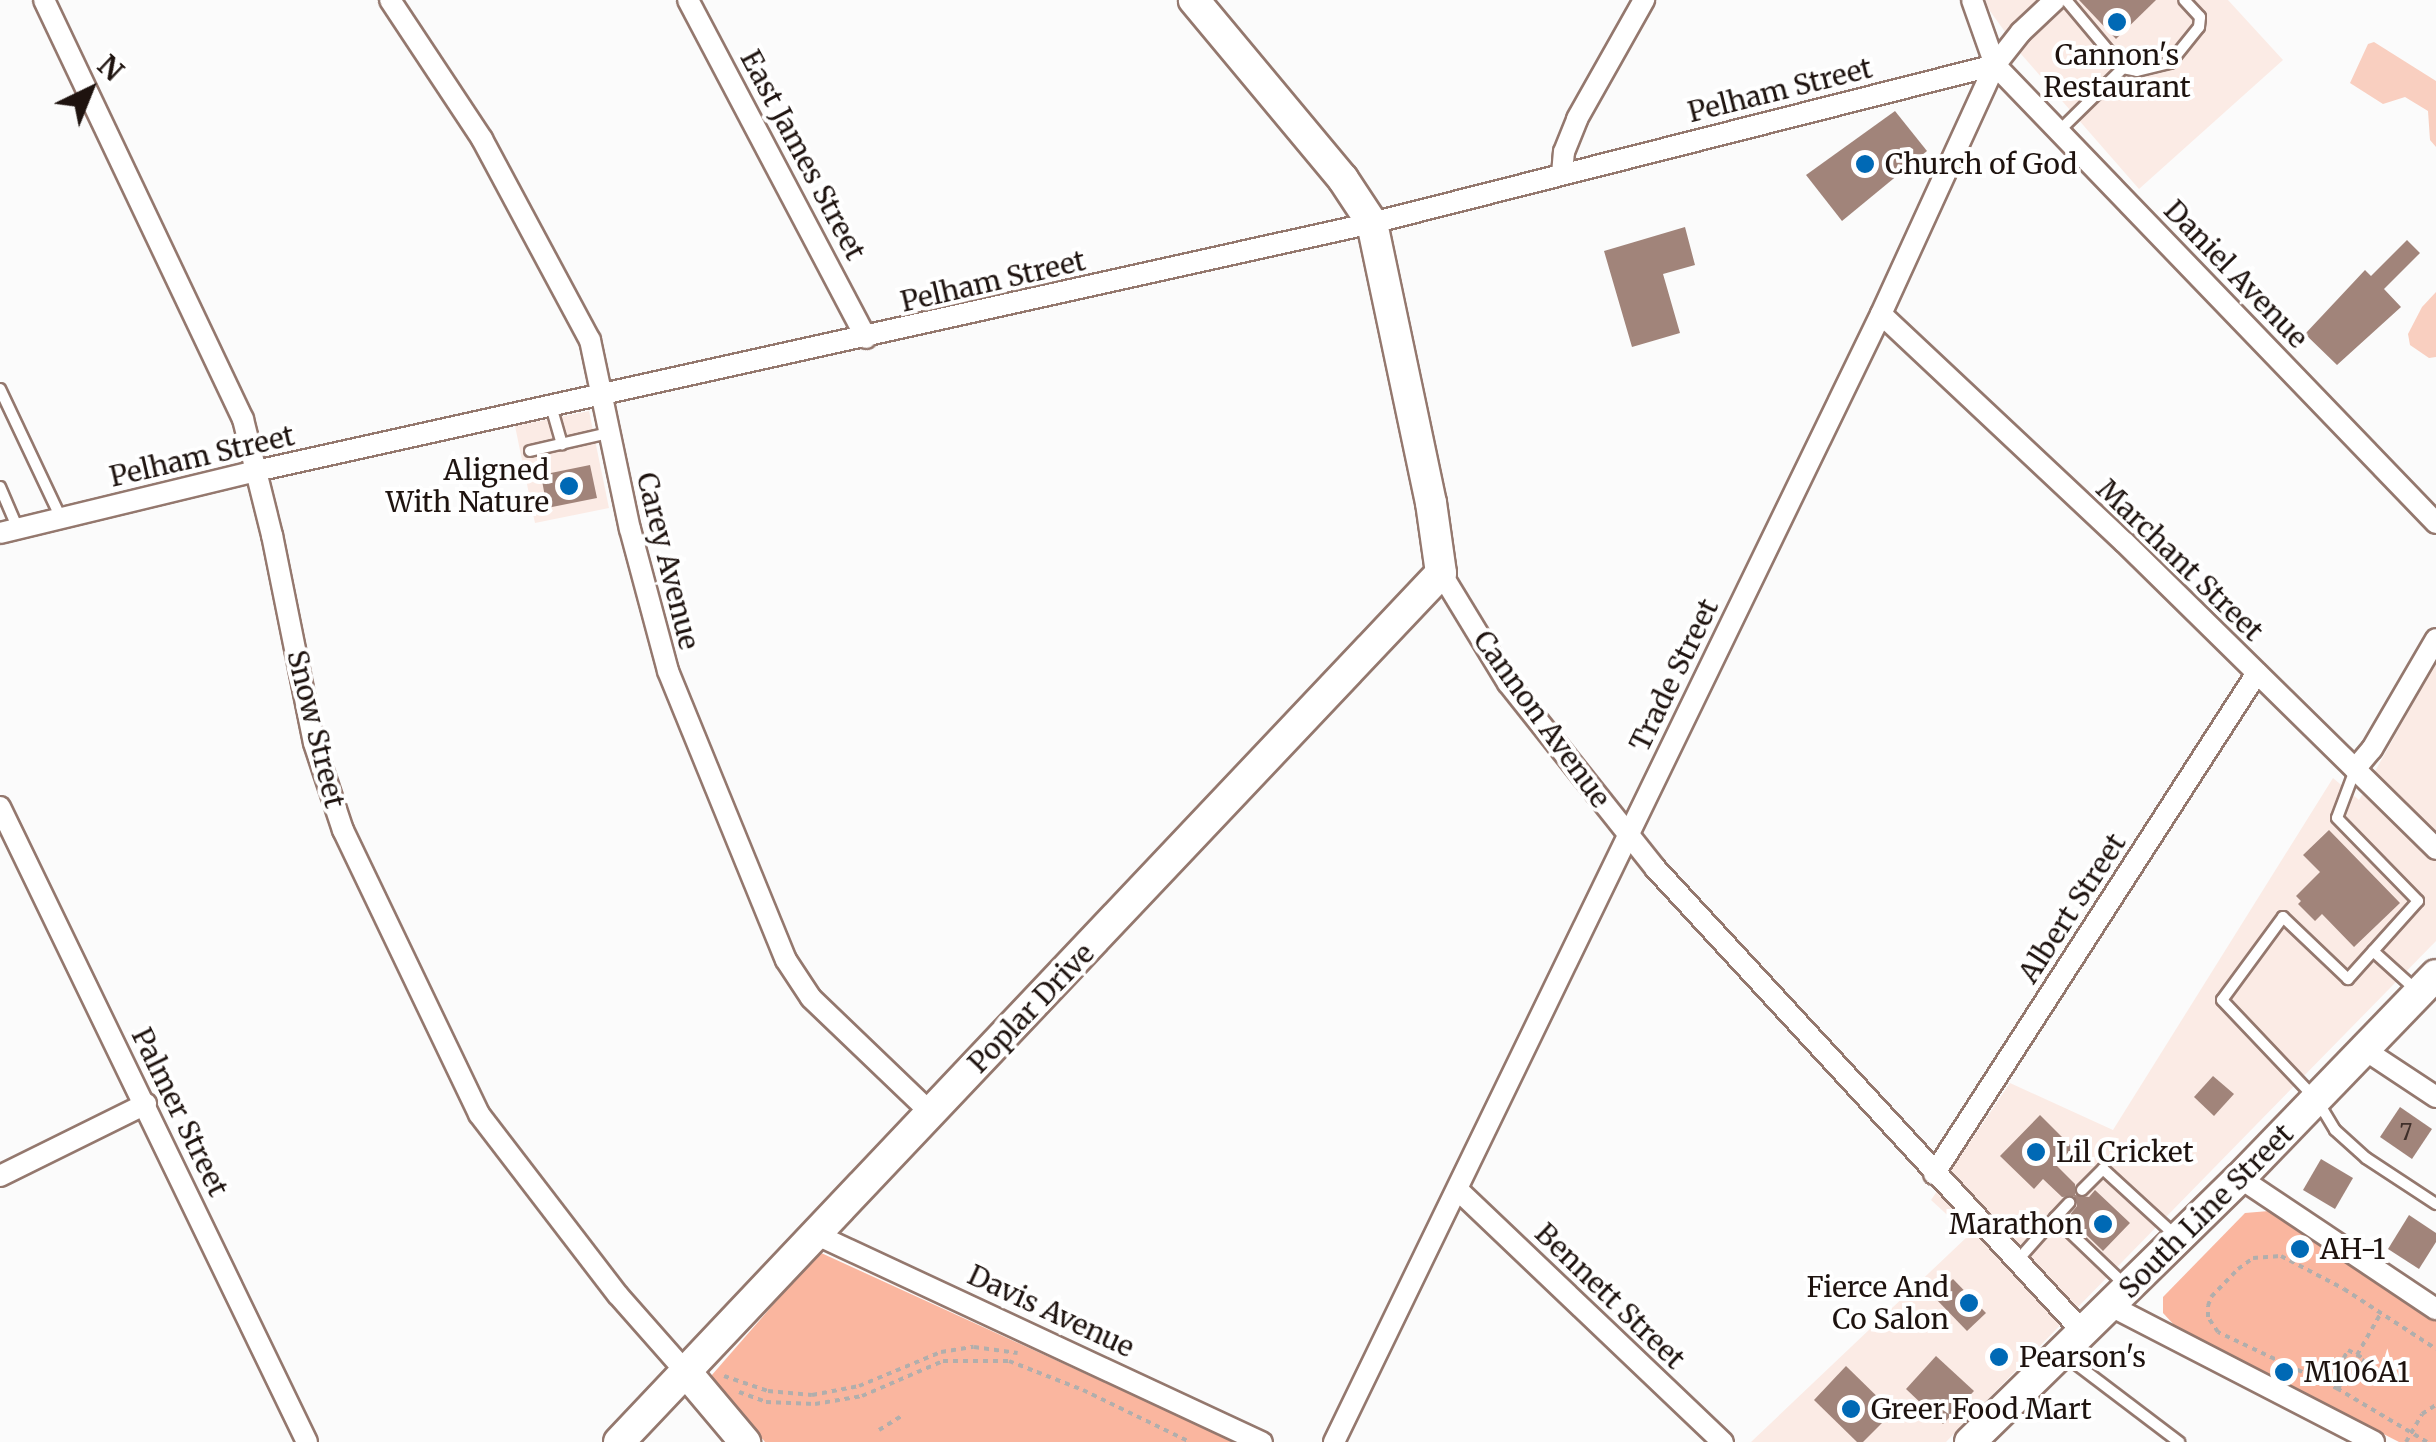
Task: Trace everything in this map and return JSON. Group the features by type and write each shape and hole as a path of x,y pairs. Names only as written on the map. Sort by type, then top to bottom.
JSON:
{"street":[{"name":"Snow Street","path":"44,0 242,420 327,788 455,1068 507,1154 618,1295 745,1442"},
{"name":"Carey Avenue","path":"390,0 482,139 536,233 590,340 608,434 668,671 786,960 811,998 930,1113"},
{"name":"East James Street","path":"688,0 866,338"},
{"name":"Cannon Avenue","path":"1194,0 1343,179 1372,223 1431,503 1441,573 1508,683 1627,833 2017,1262 2073,1343"},
{"path":"1562,174 1564,152 1577,119 1644,0"},
{"path":"1972,0 1995,65"},
{"name":"Trade Street","path":"1334,1442 1881,314 1995,65 2021,32 2056,0"},
{"name":"Pelham Street","path":"9,531 256,471 1372,223 1995,65"},
{"name":"Daniel Avenue","path":"1995,65 2436,523"},
{"name":"Marchant Street","path":"1881,314 2436,849"},
{"name":"Poplar Drive","path":"619,1442 1441,573"},
{"path":"2355,769 2372,749 2436,639"},
{"name":"Albert Street","path":"1934,1174 2257,673"},
{"name":"Palmer Street","path":"0,807 307,1442"},
{"name":"South Line Street","path":"1971,1442 2240,1178 2431,981"},
{"path":"2365,1050 2436,1097"},
{"path":"0,1176 146,1104"},
{"path":"2240,1178 2436,1310"},
{"name":"Bennett Street","path":"1458,1190 1723,1442"},
{"name":"Davis Avenue","path":"815,1234 1262,1442"},
{"path":"2120,1298 2374,1442"}],"lane":[{"path":"2066,0 2123,68 2136,72 2170,63 2199,27 2200,17 2184,0"},
{"path":"2059,131 2123,68"},
{"path":"0,389 61,518"},
{"path":"550,406 562,444"},
{"path":"530,451 608,434"},
{"path":"0,487 9,531"},
{"path":"2355,769 2337,818 2418,900 2348,979 2283,917 2222,1000 2317,1100 2335,1130 2366,1158 2436,1204"},
{"path":"2373,951 2431,981"},
{"path":"2082,1190 2103,1169 2179,1239"},
{"path":"2017,1262 2068,1204"},
{"path":"2055,1218 2120,1298"},
{"path":"2073,1343 2179,1442"}],"path":[{"path":"2427,1442 2338,1389 2218,1332 2208,1317 2211,1298 2254,1258 2281,1256 2436,1349"},
{"path":"2356,1355 2381,1313"},
{"path":"718,1374 792,1394 834,1392 916,1358 974,1348 1023,1354"},
{"path":"2348,1350 2365,1359 2356,1376 2347,1371 2339,1367 2348,1350"},
{"path":"1009,1361 1011,1351"},
{"path":"916,1358 923,1367"},
{"path":"737,1391 766,1402 815,1404 862,1396 923,1367 968,1358 1009,1361 1062,1381 1190,1442"},
{"path":"896,1368 901,1377"},
{"path":"2338,1389 2347,1371"},
{"path":"1062,1381 1066,1372"},
{"path":"874,1378 879,1388"},
{"path":"1098,1398 1102,1388"},
{"path":"2406,1442 2422,1414 2436,1405"},
{"path":"879,1430 901,1416"},
{"path":"1160,1428 1164,1418"}],"shaded area":[{"path":"1982,0 2228,0 2283,60 2139,189 2021,54"},
{"path":"2374,42 2436,81 2436,147 2430,140 2428,111 2405,97 2383,104 2350,83 2368,44"},
{"path":"2436,292 2436,357 2429,358 2410,345 2408,334 2422,307"},
{"path":"589,411 609,508 535,523 515,426"},
{"path":"2436,662 2436,941 1946,1442 1751,1442 1969,1235 1931,1200 2010,1083 2113,1130 2333,778 2359,800"},
{"path":"2269,1211 2436,1320 2436,1442 2399,1442 2176,1327 2163,1313 2163,1297 2245,1213"},
{"path":"819,1252 1235,1442 765,1442 711,1376"}],"building":[{"name":"Cannon's Restaurant","path":"2079,0 2156,0 2116,39"},
{"name":"Church of God","path":"1895,111 1927,151 1842,221 1806,175"},
{"path":"1685,227 1695,265 1663,274 1680,333 1632,347 1604,251"},
{"path":"2407,240 2420,253 2384,289 2401,307 2337,365 2305,334 2365,270 2371,276"},
{"name":"Aligned With Nature","path":"590,465 597,498 547,508 541,475"},
{"path":"2329,830 2400,903 2354,947 2322,914 2315,921 2298,904 2301,901 2296,896 2320,872 2303,855"},
{"path":"2213,1076 2234,1094 2214,1116 2194,1097"},
{"path":"2400,1107 2432,1129 2412,1159 2380,1137"},
{"path":"2040,1115 2073,1148 2056,1165 2075,1184 2075,1195 2089,1197 2095,1190 2130,1223 2103,1251 2068,1217 2077,1206 2074,1196 2062,1197 2043,1179 2034,1189 2000,1156"},
{"path":"2321,1159 2353,1178 2335,1209 2303,1190"},
{"path":"2409,1215 2436,1233 2436,1242 2419,1269 2388,1249"},
{"path":"1953,1279 1986,1313 1967,1331 1934,1297"},
{"path":"1936,1356 1974,1391 1943,1424 1906,1389"},
{"path":"1846,1366 1893,1412 1863,1442 1857,1442 1814,1400"}],"place":[{"name":"Cannon's Restaurant","path":"2117,22"},
{"name":"Church of God","path":"1865,164"},
{"name":"Aligned With Nature","path":"569,486"},
{"name":"Lil Cricket","path":"2036,1152"},
{"name":"Marathon","path":"2103,1224"},
{"name":"AH-1","path":"2300,1249"},
{"name":"Fierce And Co Salon","path":"1969,1303"},
{"name":"Pearson's","path":"1999,1357"},
{"name":"M106A1","path":"2284,1372"},
{"name":"Greer Food Mart","path":"1851,1409"}]}
